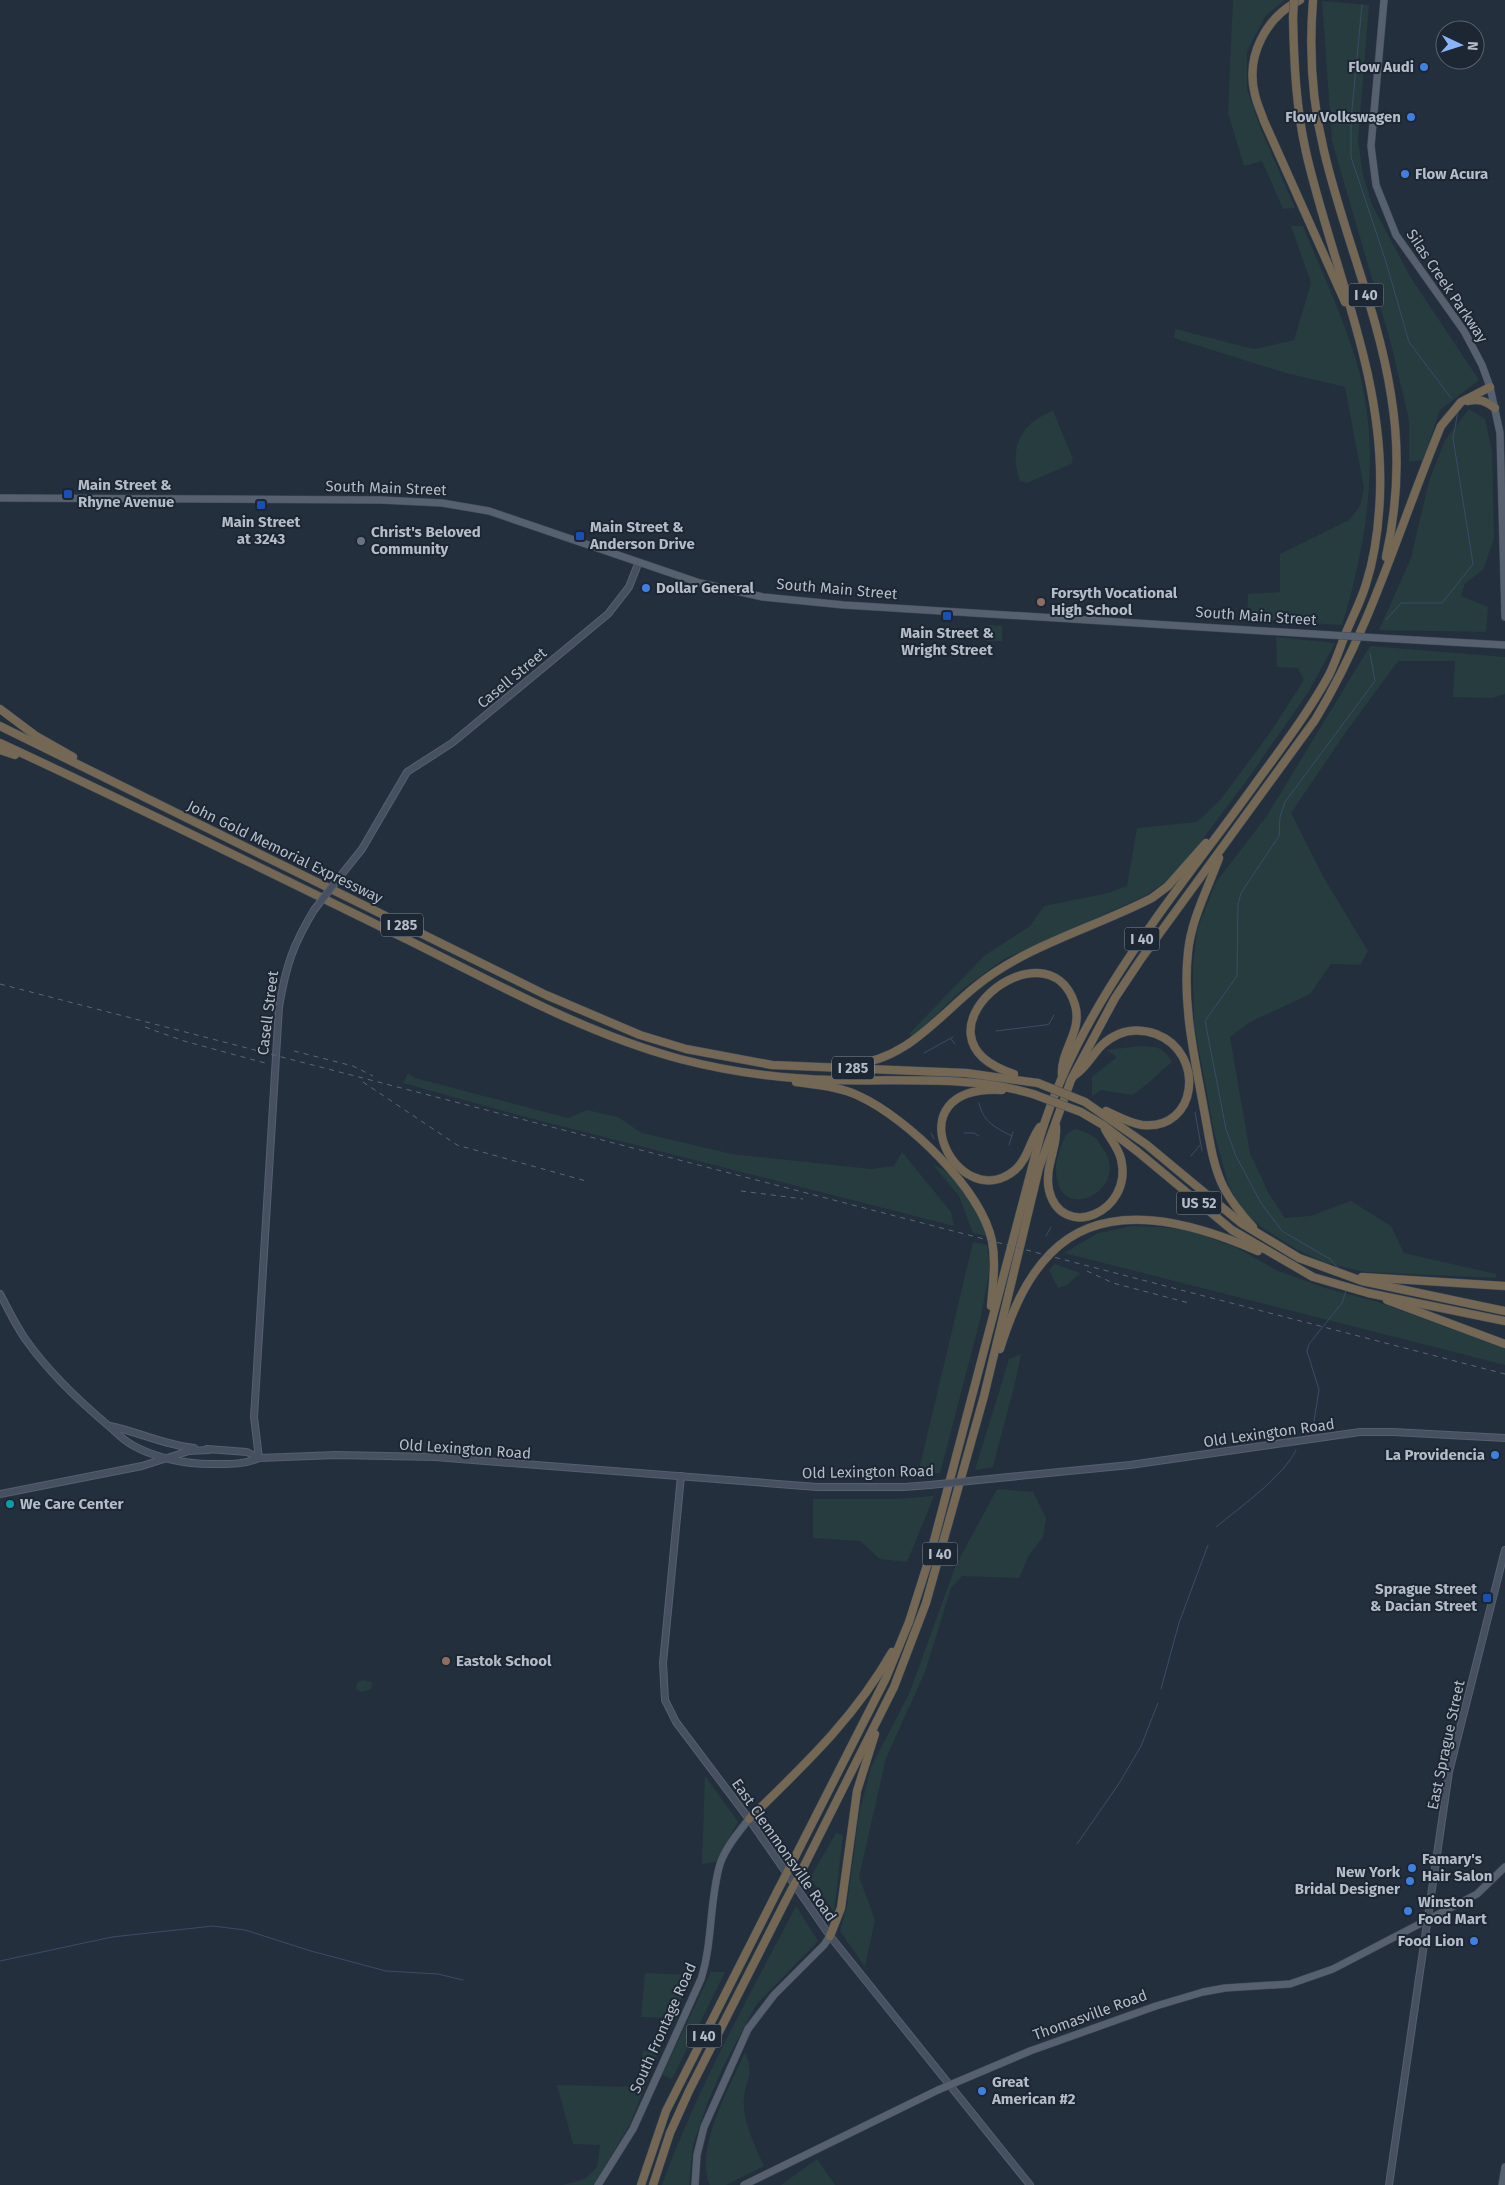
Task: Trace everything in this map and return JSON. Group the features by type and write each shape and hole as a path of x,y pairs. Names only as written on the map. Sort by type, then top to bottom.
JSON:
{"highway":[{"name":"I 40","path":"641,2185 666,2111 867,1717 909,1622 930,1556 1044,1122 1062,1077 1090,1021 1132,952 1303,716 1330,673 1366,584 1376,539 1380,494 1380,448 1375,403 1357,330 1306,150 1298,105 1293,18 1294,0"},
{"path":"1300,0 1277,15 1265,30 1253,62 1254,94 1264,121 1357,330"},
{"name":"I 40","path":"653,2185 670,2133 689,2091 884,1708 926,1603 984,1396 1039,1168 1073,1076 1115,998 1315,720 1337,684 1370,613 1380,583 1392,530 1396,487 1397,441 1381,347 1324,150 1315,102 1311,57 1313,0"},
{"path":"1380,583 1441,426 1461,402 1490,387"},
{"path":"1461,402 1475,399 1484,400 1495,408"},
{"path":"0,709 36,736 124,788"},
{"name":"John Gold Memorial Expressway","path":"0,726 593,1017 640,1035 686,1049 772,1065 966,1073 1022,1080 1038,1083 1085,1102 1133,1134 1242,1223 1262,1236 1299,1258 1335,1272 1361,1279"},
{"name":"John Gold Memorial Expressway","path":"0,743 137,806 603,1034 680,1059 743,1072 830,1080 974,1083 1022,1090 1081,1112 1103,1125 1232,1230 1303,1271 1342,1286 1368,1293 1505,1321"},
{"path":"0,750 64,774 137,806"},
{"path":"804,1066 860,1064 894,1052 923,1035 975,987 1002,967 1152,898 1181,873 1236,810"},
{"path":"1223,848 1191,932 1186,977 1190,1036 1211,1147 1223,1186 1238,1211 1262,1236"},
{"path":"1022,1080 994,1067 980,1056 974,1044 972,1024 975,1010 989,992 1010,979 1031,973 1045,975 1059,981 1067,989 1075,1004 1076,1026 1061,1065 1062,1077"},
{"path":"1073,1076 1084,1069 1093,1053 1103,1043 1130,1031 1152,1033 1167,1040 1180,1052 1187,1064 1190,1084 1186,1100 1179,1111 1162,1122 1148,1125 1134,1123 1085,1102"},
{"path":"743,1072 827,1087 858,1095 885,1110 917,1136 947,1167 977,1204 992,1241 994,1264 988,1330"},
{"path":"1022,1090 1014,1092 994,1090 974,1093 950,1106 943,1116 940,1134 944,1148 951,1159 963,1170 977,1177 991,1179 1004,1177 1018,1166 1044,1122"},
{"path":"1056,1124 1057,1136 1048,1173 1050,1191 1062,1209 1074,1215 1085,1217 1099,1214 1108,1207 1117,1195 1121,1184 1121,1158 1103,1125"},
{"path":"984,1396 1008,1323 1025,1288 1052,1252 1082,1232 1103,1224 1123,1221 1148,1219 1176,1223 1224,1236 1303,1271"},
{"path":"1361,1279 1505,1286"},
{"path":"1361,1279 1505,1312"},
{"path":"1368,1293 1505,1344"},
{"path":"749,1819 826,1742 860,1703 909,1622"},
{"path":"830,1936 841,1908 857,1791 884,1708"}],"main road":[{"name":"Silas Creek Parkway","path":"1384,0 1372,134 1376,186 1396,235 1464,332 1482,365 1490,387 1500,433 1505,617"},
{"name":"South Main Street","path":"0,498 381,500 442,503 490,511 638,564 700,583 763,597 853,605 1505,645"},
{"name":"Casell Street","path":"259,1458 254,1417 279,1007 287,962 300,933 314,910 362,848 380,821 401,779 407,772 452,743 608,614 628,587 638,564"},
{"path":"0,1294 25,1339 50,1371 78,1400 124,1440 134,1446 169,1458 189,1451 209,1450"},
{"path":"109,1426 126,1429 165,1444 209,1450"},
{"name":"Old Lexington Road","path":"0,1494 142,1466 169,1458 213,1464 244,1464 259,1458 336,1456 435,1457 585,1471 681,1476 817,1487 906,1487 1130,1465 1360,1432 1505,1438"},
{"name":"Old Lexington Road","path":"209,1450 247,1452 259,1458"},
{"name":"East Clemmonsville Road","path":"681,1476 663,1663 666,1700 676,1722 749,1819 830,1936 948,2086 1030,2185"},
{"name":"East Sprague Street","path":"1389,2185 1449,1772 1505,1550"},
{"name":"South Frontage Road","path":"598,2185 633,2129 701,1979 706,1962 715,1892 721,1863 732,1841 749,1819"},
{"name":"Thomasville Road","path":"744,2185 948,2086 1030,2051 1156,2006 1225,1988 1283,1985 1333,1969 1477,1894 1505,1867"},
{"path":"695,2185 697,2155 704,2127 748,2029 767,2003 824,1945 830,1936"},
{"path":"1502,2185 1505,2167"},
{"name":"Thomasville Road","path":"754,2185 771,2172"}],"green space":[{"path":"1233,0 1285,0 1266,15 1247,51 1247,89 1260,127 1295,208 1283,209 1262,161 1244,166 1228,113"},
{"path":"1322,1 1369,5 1358,140 1363,175 1372,205 1411,278 1479,380 1440,410 1423,460 1409,462 1409,420 1391,344 1332,141"},
{"path":"1291,226 1303,226 1344,326 1356,360 1364,393 1370,460 1365,527 1359,560 1342,625 1247,619 1248,594 1280,592 1280,554 1349,520 1360,506 1364,488 1345,387 1286,373 1174,338 1175,329 1254,349 1294,340 1311,283"},
{"path":"1469,409 1485,419 1492,451 1494,538 1483,570 1465,583 1461,596 1488,607 1486,632 1379,630 1411,558 1429,481 1445,440"},
{"path":"1053,411 1073,459 1071,464 1027,483 1020,481 1016,458 1020,438 1033,422"},
{"path":"987,625 1002,626 1002,641 986,641"},
{"path":"1276,637 1335,643 1309,691 1247,780 1196,848 1169,880 1143,897 1004,959 964,988 914,1036 909,1034 984,956 1030,926 1044,906 1108,893 1127,886 1137,828 1197,822 1221,799 1269,734 1304,680 1298,668 1277,667"},
{"path":"1370,646 1505,657 1505,694 1492,698 1453,697 1455,661 1398,661 1346,732 1291,813 1324,878 1368,951 1360,965 1331,964 1310,994 1250,1022 1230,1037 1250,1153 1269,1194 1285,1218 1310,1216 1351,1201 1391,1226 1404,1253 1496,1274 1496,1278 1365,1272 1323,1262 1296,1249 1260,1226 1243,1210 1229,1187 1214,1132 1194,1024 1193,967 1197,930 1216,882 1266,817"},
{"path":"1140,1046 1159,1048 1166,1053 1172,1062 1143,1088 1132,1095 1101,1090 1092,1096 1092,1077 1117,1057 1106,1050"},
{"path":"408,1073 415,1078 568,1118 587,1110 618,1117 642,1133 732,1154 871,1169 894,1166 902,1152 951,1212 954,1226 518,1115 403,1083"},
{"path":"1076,1129 1097,1139 1110,1164 1108,1177 1101,1189 1091,1196 1079,1199 1068,1196 1059,1186 1056,1168 1064,1138 1068,1133"},
{"path":"933,1165 950,1175 966,1194 987,1236 973,1233 959,1196"},
{"path":"1132,1226 1192,1231 1237,1248 1276,1270 1325,1288 1378,1302 1505,1349 1505,1365 1064,1253 1098,1233"},
{"path":"973,1242 987,1245 990,1268 981,1316 940,1473 918,1474"},
{"path":"1055,1264 1080,1273 1067,1285 1058,1288 1049,1270"},
{"path":"1021,1354 993,1467 975,1470 1009,1359"},
{"path":"997,1489 1033,1492 1046,1518 1043,1537 1029,1555 1019,1578 962,1576 951,1588 925,1672 886,1758 859,1877 875,1920 865,1967 840,1931 847,1906 859,1814 871,1767 909,1694 956,1565"},
{"path":"934,1496 907,1562 880,1559 860,1541 813,1538 813,1499 896,1499"},
{"path":"362,1680 372,1682 371,1689 362,1692 356,1689 357,1683"},
{"path":"705,1776 738,1822 716,1862 702,1864"},
{"path":"836,1833 843,1835 834,1912 810,1878"},
{"path":"796,1906 818,1941 756,2005 724,2065 707,2104 693,2145 689,2185 662,2185 707,2078"},
{"path":"711,1972 725,1972 672,2079 662,2075"},
{"path":"645,1973 692,1975 673,2018 641,2017"},
{"path":"643,2051 659,2051 630,2124 596,2181 593,2185 562,2185 585,2179 597,2167 600,2145 573,2144 557,2085 636,2087"},
{"path":"745,2052 750,2072 744,2098 745,2115 750,2133 764,2166 726,2185 710,2185 706,2170 710,2136 723,2100"},
{"path":"817,2159 835,2185 781,2185"}],"waterway":[{"path":"1362,5 1351,120 1351,157 1386,262 1409,342 1451,398"},
{"path":"1386,620 1401,603 1442,603 1473,564 1453,438 1458,411"},
{"path":"1338,1268 1330,1259 1282,1231 1261,1203 1236,1156 1226,1129 1205,1021 1237,976 1238,904 1241,893 1279,836 1280,817 1285,802 1375,681 1370,653"},
{"path":"996,1031 1049,1024 1054,1015"},
{"path":"924,1053 953,1037"},
{"path":"951,1039 955,1044"},
{"path":"979,1103 987,1120 1012,1136"},
{"path":"1195,1112 1202,1151"},
{"path":"1009,1145 1013,1132"},
{"path":"931,1133 934,1139"},
{"path":"964,1133 974,1133 979,1136"},
{"path":"1191,1156 1200,1145"},
{"path":"1046,1236 1051,1227"},
{"path":"1313,1427 1319,1390 1307,1351 1309,1344 1342,1303 1346,1291"},
{"path":"1216,1527 1271,1481 1282,1470 1296,1450"},
{"path":"1161,1689 1179,1623 1208,1545"},
{"path":"1077,1844 1120,1782 1141,1746 1158,1703"},
{"path":"0,1961 112,1937 213,1926 245,1930 311,1951 386,1971 438,1974 463,1980"}],"railway":[{"path":"0,984 1505,1374"},
{"path":"145,1027 184,1041 265,1063"},
{"path":"294,1051 353,1066 373,1076"},
{"path":"363,1082 457,1145 586,1181"},
{"path":"741,1191 803,1199"},
{"path":"1087,1271 1113,1283 1189,1303"}],"place":[{"name":"Flow Audi","path":"1424,67"},
{"name":"Flow Volkswagen","path":"1411,117"},
{"name":"Flow Acura","path":"1405,174"},
{"name":"Main Street & Rhyne Avenue","path":"68,494"},
{"name":"Main Street at 3243","path":"261,505"},
{"name":"Main Street & Anderson Drive","path":"580,536"},
{"name":"Christ's Beloved Community","path":"361,541"},
{"name":"Dollar General","path":"646,588"},
{"name":"Forsyth Vocational High School","path":"1041,602"},
{"name":"Main Street & Wright Street","path":"947,616"},
{"name":"La Providencia","path":"1495,1455"},
{"name":"We Care Center","path":"10,1504"},
{"name":"Sprague Street & Dacian Street","path":"1487,1598"},
{"name":"Eastok School","path":"446,1661"},
{"name":"Famary's Hair Salon","path":"1412,1868"},
{"name":"New York Bridal Designer","path":"1410,1881"},
{"name":"Winston Food Mart","path":"1408,1911"},
{"name":"Food Lion","path":"1474,1941"},
{"name":"Great American #2","path":"982,2091"}]}
